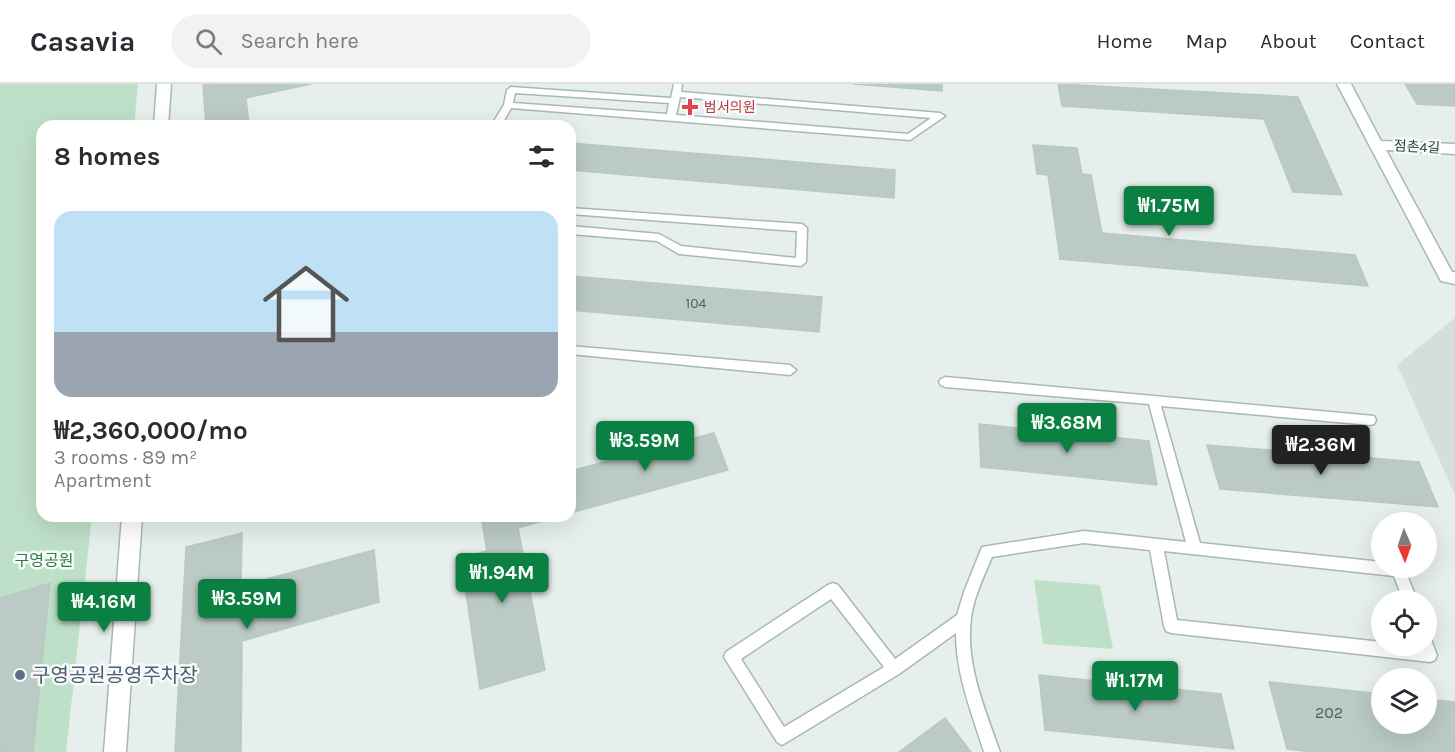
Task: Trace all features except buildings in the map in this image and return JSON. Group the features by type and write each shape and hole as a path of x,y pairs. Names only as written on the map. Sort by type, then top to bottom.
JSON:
{"street":[{"path":"161,120 164,84"},
{"name":"점촌4길","path":"1344,84 1376,145 1455,149"},
{"path":"1376,145 1447,277 1455,278"},
{"path":"115,752 132,522"}],"lane":[{"path":"499,120 511,90 676,93 940,116 910,137 507,105"},
{"path":"671,117 676,93"},
{"path":"576,211 801,228 801,262 679,250 660,238 576,231"},
{"path":"576,351 790,370"},
{"path":"945,382 1370,420"},
{"path":"1154,400 1196,549"},
{"path":"992,752 964,666 964,619 969,597 987,551 1084,537 1399,570 1406,590"},
{"path":"1156,546 1171,626 1371,648"},
{"path":"894,669 833,590 731,657 782,737 894,669 964,619"}],"shaded area":[{"path":"1455,318 1455,495 1397,365"}],"green space":[{"name":"구영공원","path":"0,84 138,84 135,120 36,120 36,522 91,522 66,752 0,752"},
{"path":"1034,580 1100,585 1113,649 1043,644"}],"place":[{"name":"범서의원","path":"690,107"},
{"name":"구영공원공영주차장","path":"20,675"}]}
